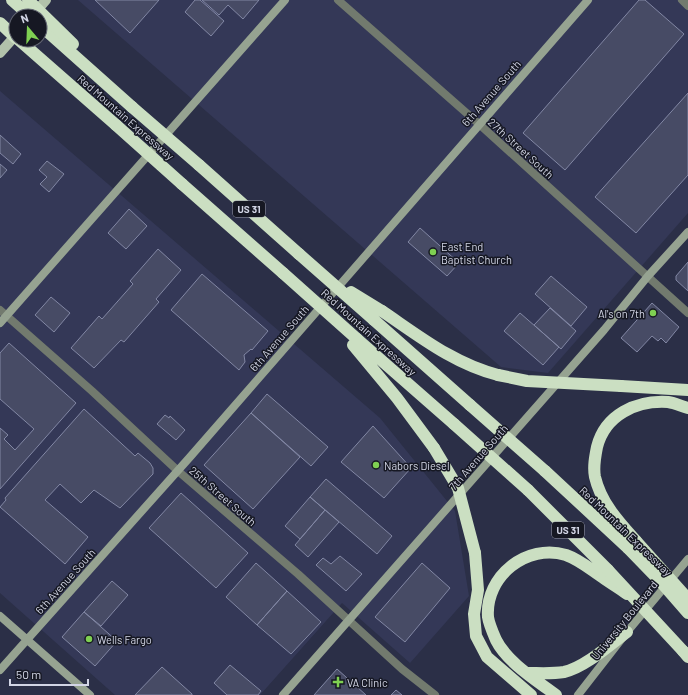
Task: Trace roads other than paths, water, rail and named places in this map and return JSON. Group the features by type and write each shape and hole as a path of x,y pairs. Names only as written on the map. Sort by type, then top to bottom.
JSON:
{"highway":[{"path":"12,0 22,8"},
{"path":"28,0 70,46"},
{"name":"Red Mountain Expressway","path":"0,24 8,30"},
{"path":"48,31 70,46"},
{"name":"Red Mountain Expressway","path":"70,46 132,107 324,276 378,315 470,405 545,471 632,544 661,582 688,613"},
{"name":"Red Mountain Expressway","path":"28,48 247,242 255,258 281,276 355,342 454,424 528,490 605,574 634,598 685,654"},
{"path":"378,315 442,352 474,368 498,375 527,381 688,390"},
{"path":"355,342 434,448 458,488 475,553 478,590 474,614 476,636 487,657 531,695"},
{"path":"688,408 669,402 654,402 637,405 626,410 609,424 598,443 594,469 598,485 612,512 632,544 688,599"},
{"path":"556,695 527,673 505,653 501,647 488,617 489,603 493,590 501,577 518,561 531,556 550,553 566,555 605,574"},
{"path":"527,673 566,672 580,666 627,632"}],"main road":[{"path":"38,8 46,0"},
{"path":"0,53 8,45"}],"street":[{"path":"0,324 3,313 285,0"},
{"name":"27th Street South","path":"338,0 479,124 688,313"},
{"name":"6th Avenue South","path":"0,670 178,471 588,0"},
{"path":"682,0 688,6"},
{"name":"7th Avenue South","path":"283,695 599,336 648,276 688,232"},
{"name":"25th Street South","path":"3,313 92,391 178,471 298,574 402,669 435,695"},
{"name":"University Boulevard","path":"578,695 627,632 688,559"},
{"path":"0,616 90,695"}],"place":[{"name":"East End Baptist Church","path":"433,252"},
{"name":"Al's on 7th","path":"653,313"},
{"name":"Nabors Diesel","path":"376,465"},
{"name":"Wells Fargo","path":"89,639"},
{"name":"VA Clinic","path":"338,682"}]}
